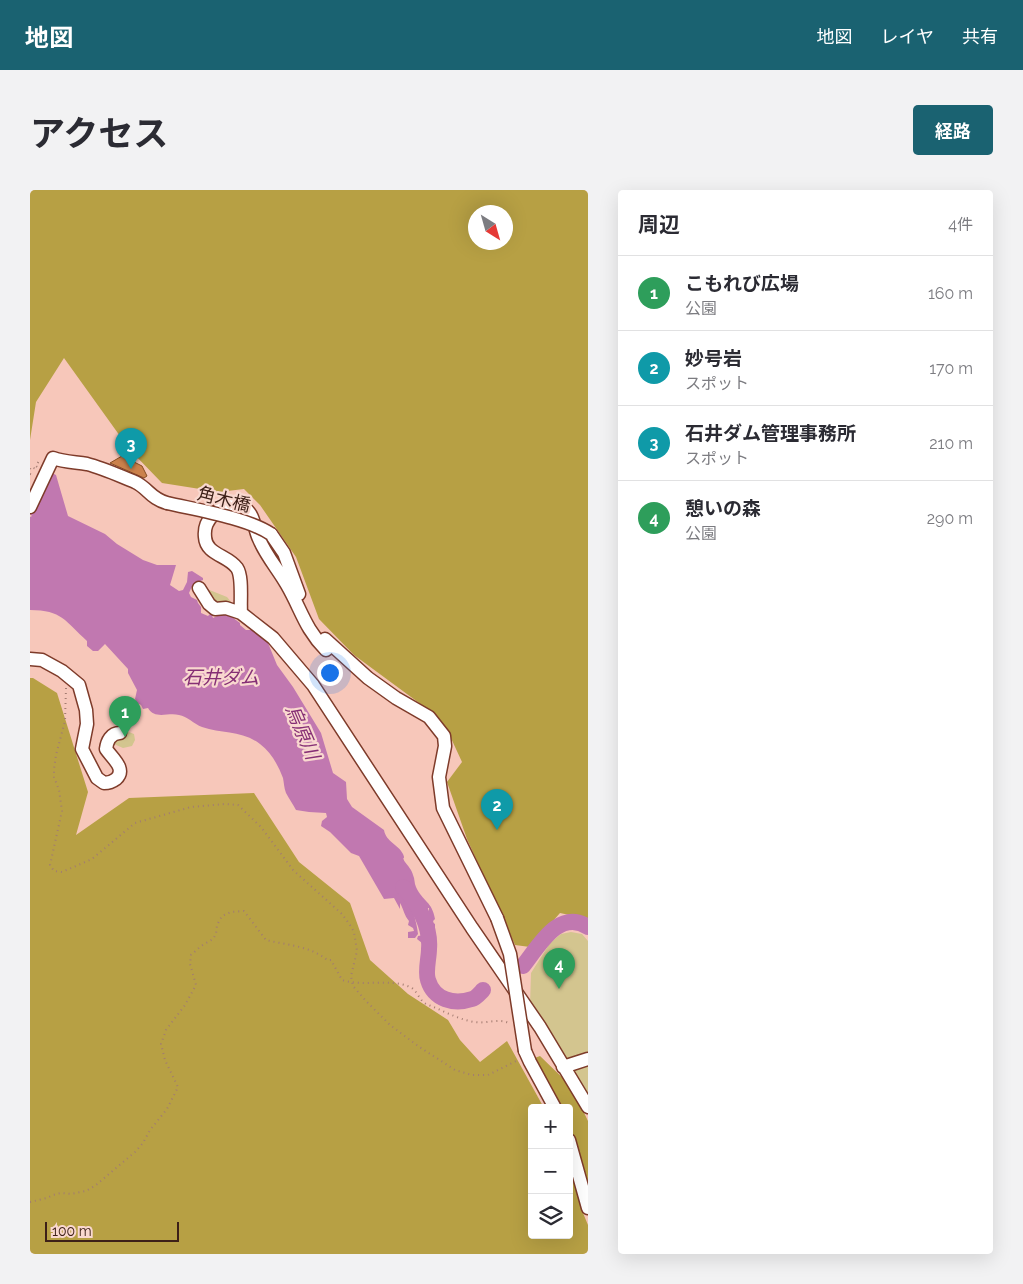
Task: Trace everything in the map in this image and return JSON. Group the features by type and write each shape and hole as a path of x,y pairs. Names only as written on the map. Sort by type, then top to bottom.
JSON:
{"lane":[{"name":"角木橋","path":"30,507 53,458 61,461 88,464 137,483 152,497 168,503 257,526 275,539 284,553 289,580"},
{"path":"241,610 240,575 237,568 232,562 210,549 205,537 208,520 220,508 237,504 246,509 252,517 258,538 270,558 289,580 307,627 326,650 331,645 368,678 396,698 429,717 444,736 445,746 440,777 440,796 443,808 497,918 510,954 526,1054 553,1104"},
{"path":"199,588 209,604 215,609 241,610"},
{"path":"221,599 241,610 273,638 313,685 472,928 540,1027 588,1106"},
{"path":"30,659 42,660 62,671 80,688 87,724 82,749 97,778 104,782 114,781 120,772 118,764 106,749 109,739 113,734 120,733"},
{"path":"563,1067 588,1059"},
{"path":"572,1149 588,1208"}],"path":[{"path":"63,684 66,689 66,711 54,769 62,812 50,865 54,872 62,872 92,859 135,823 191,807 225,804 238,805 262,827 293,870 342,914 350,925 354,932 357,951 352,976 353,986 366,1002 390,1025 455,1070 472,1075 488,1075 526,1054"},
{"path":"30,1202 61,1193 71,1194 86,1191 96,1185 136,1152 167,1109 178,1087 165,1060 161,1044 166,1030 185,1005 196,985 190,964 191,954 213,939 216,934 217,924 222,916 231,912 244,911 266,940 288,943 296,948 320,954 327,960 330,960 342,980 353,983 402,984 413,988 421,1001 460,1019 484,1023 505,1021 511,1024"}],"shaded area":[{"path":"30,190 588,190 588,919 560,913 530,947 515,945 467,839 447,782 462,762 450,736 430,711 354,655 319,619 296,557 260,505 244,489 219,492 162,483 130,450 64,358 36,402 30,440"},
{"path":"202,587 227,597 232,603 251,616 246,624 228,611 214,613"},
{"path":"30,678 33,678 57,693 88,792 76,835 129,798 254,793 299,862 350,903 370,960 408,994 448,1020 460,1040 480,1062 507,1041 542,1104 528,1104 528,1239 573,1239 573,1180 588,1225 588,1254 30,1254"},
{"path":"121,729 134,734 135,740 132,746 123,748 114,744 113,739"},
{"path":"571,932 582,934 588,941 588,1056 569,1059 564,1057 530,1005 531,973 550,943 561,934"},
{"path":"540,1056 571,1086 588,1121 588,1195 573,1141 573,1104 558,1104 532,1059"},
{"path":"588,1063 588,1098 572,1071"}],"water":[{"name":"石井ダム","path":"50,472 56,475 68,516 105,534 143,560 157,565 176,565 170,585 179,591 183,590 187,582 188,572 192,571 203,578 203,580 193,584 189,593 191,597 197,600 201,607 201,613 208,616 210,614 213,618 224,611 246,630 251,630 260,635 268,643 277,665 321,733 333,773 346,782 347,799 352,807 384,830 387,837 403,854 404,860 411,870 416,887 434,913 435,919 432,922 435,924 435,931 433,939 427,937 426,943 422,943 417,939 418,936 424,935 420,932 421,929 429,932 428,929 431,923 428,918 429,908 424,925 416,913 421,905 412,903 418,934 415,938 408,938 408,932 414,931 408,925 409,921 400,903 400,909 394,898 384,899 359,856 351,853 330,832 321,826 322,821 327,817 326,813 296,810 286,793 283,778 276,764 268,751 260,744 246,736 202,727 182,716 175,714 158,715 151,712 148,708 143,709 135,699 137,690 128,673 128,669 105,644 98,651 93,651 87,646 87,641 62,618 49,612 30,610 30,517 32,516 30,514 37,499 42,497"}],"building":[{"path":"122,456 142,466 147,476 144,478 110,463"}],"waterway":[{"name":"烏原川","path":"403,887 414,900 426,924 429,941 427,977 431,987 440,996 452,1001 465,1001 478,995 483,990"},
{"name":"烏原川","path":"523,966 543,940 559,926 568,922 578,922 588,927"}],"place":[{"name":"石井ダム管理事務所","path":"131,469"},
{"name":"こもれび広場","path":"125,737"},
{"name":"妙号岩","path":"497,830"},
{"name":"憩いの森","path":"559,989"}]}
